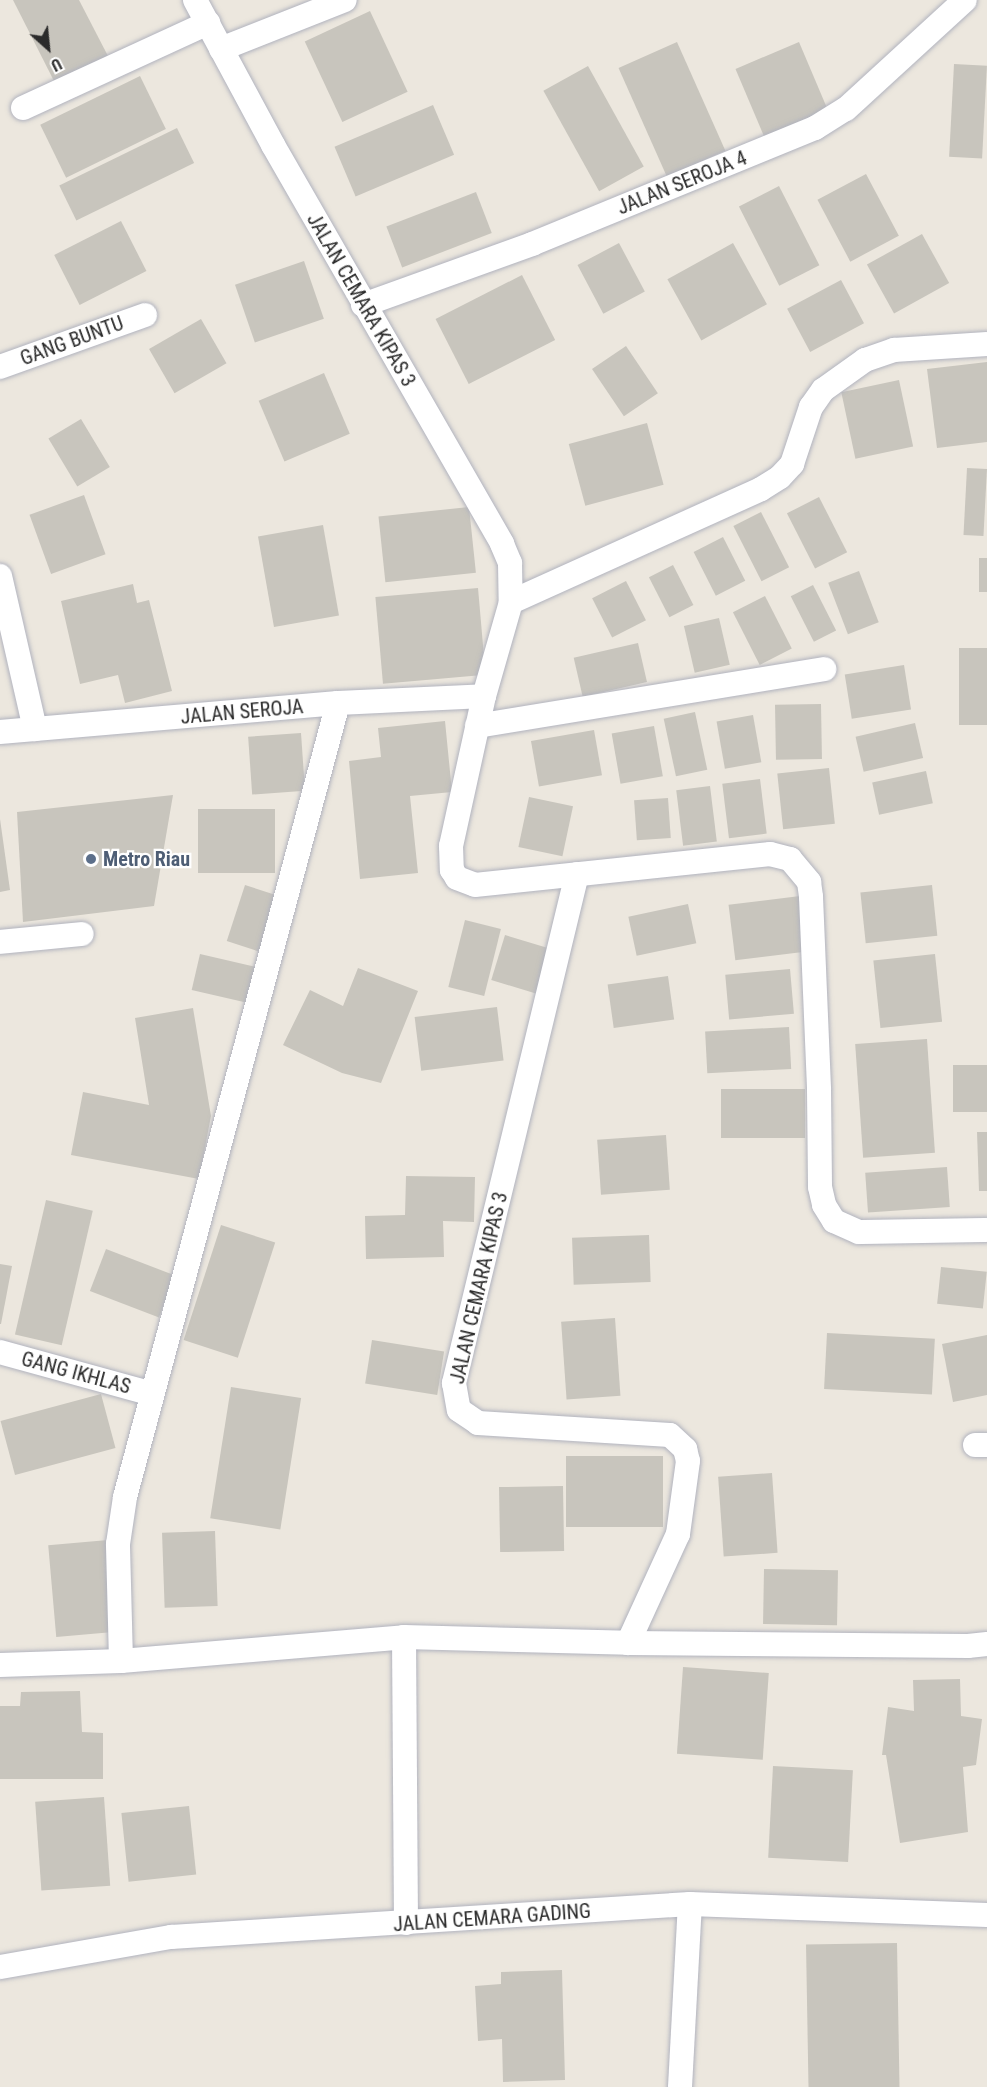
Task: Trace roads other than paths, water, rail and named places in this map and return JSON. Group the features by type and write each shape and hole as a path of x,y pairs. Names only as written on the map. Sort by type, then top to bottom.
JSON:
{"street":[{"name":"JALAN CEMARA KIPAS 3","path":"195,0 363,305 502,544 510,563 511,602 484,696 451,846 452,870 457,878 475,885 770,854 790,859 809,882 811,897 819,1090 820,1187 824,1205 834,1221 858,1232 987,1230"},
{"path":"221,49 345,0"},
{"name":"JALAN SEROJA 4","path":"363,305 532,244 815,128 846,109 965,0"},
{"path":"23,108 208,23"},
{"name":"GANG BUNTU","path":"0,367 145,315"},
{"path":"511,602 761,489 780,477 792,464 811,407 823,390 865,360 894,350 987,344"},
{"path":"0,576 35,729"},
{"path":"477,726 824,669"},
{"name":"JALAN SEROJA","path":"0,732 338,703 484,696"},
{"path":"121,1661 118,1544 125,1497 338,703"},
{"name":"JALAN CEMARA KIPAS 3","path":"577,874 454,1383 459,1410 478,1423 670,1435 685,1449 688,1461 678,1534 628,1643"},
{"path":"0,942 82,934"},
{"name":"GANG IKHLAS","path":"0,1352 152,1394"},
{"path":"404,1636 406,1923"},
{"path":"0,1665 121,1661 404,1636 628,1643 968,1646 987,1644"},
{"path":"680,2087 690,1904"},
{"name":"JALAN CEMARA GADING","path":"0,1967 171,1937 690,1904 987,1915"}],"place":[{"name":"Metro Riau","path":"91,859"}]}
